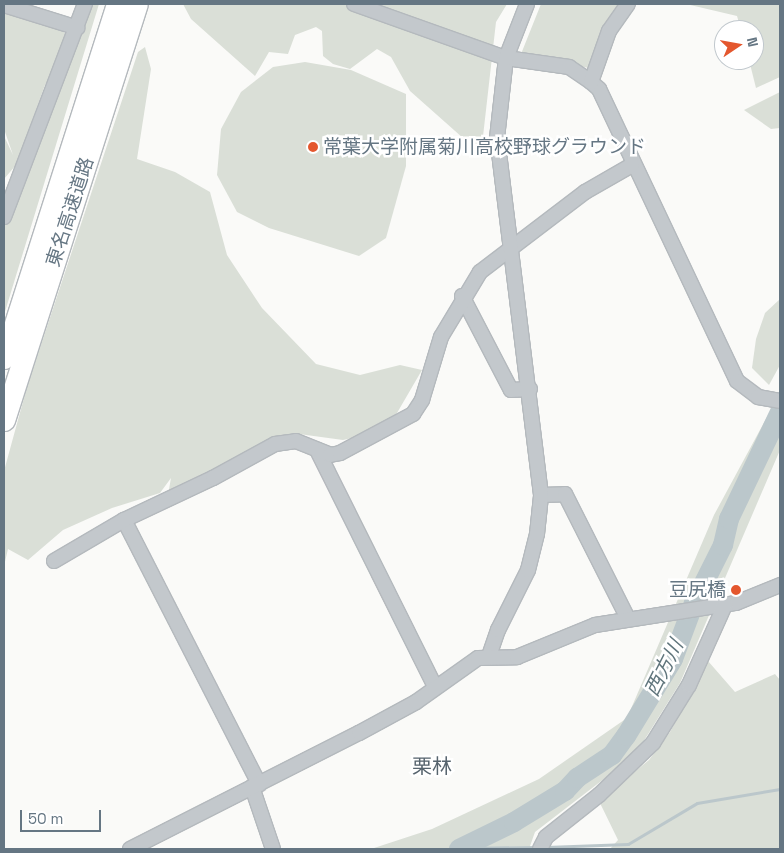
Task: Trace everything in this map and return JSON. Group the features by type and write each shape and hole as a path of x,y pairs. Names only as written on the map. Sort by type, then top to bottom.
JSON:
{"highway":[{"name":"東名高速道路","path":"4,358 117,4"},
{"name":"東名高速道路","path":"4,420 137,4"}],"street":[{"path":"4,217 78,28 84,4"},
{"path":"354,4 506,58 569,67 591,82 737,381 761,398 780,401"},
{"path":"489,656 498,630 528,570 537,534 541,495 530,389 509,248 497,138 506,58 527,4"},
{"path":"591,82 609,31 628,4"},
{"path":"4,5 78,28"},
{"path":"54,561 124,520 198,486 275,444 296,441 330,455 340,453 413,414 422,400 441,337 462,296 480,272 509,248 585,192 632,164"},
{"path":"462,296 511,390 530,389"},
{"path":"317,450 435,687"},
{"path":"541,495 565,494 627,617"},
{"path":"124,520 255,786 273,849"},
{"path":"130,849 358,733 435,687 467,664 489,656 531,653 595,625 627,617 723,606 780,585"},
{"path":"543,843 599,795 653,743 689,685 723,606"}],"shaded area":[{"path":"82,4 99,4 4,315 4,220 66,52 45,85 16,165 4,179 4,136 13,155 4,129 4,8 45,17 71,38"},
{"path":"183,4 507,4 496,22 481,154 410,91 391,57 377,49 350,69 333,64 323,56 322,31 316,27 295,35 288,54 269,52 255,76 191,19"},
{"path":"541,4 619,4 589,68 521,54"},
{"path":"686,4 780,4 780,77 756,88 752,70 764,70 764,20 738,20 737,16"},
{"path":"145,47 151,69 137,159 175,172 210,192 227,255 262,308 316,364 360,375 400,365 422,370 397,413 374,433 343,440 299,434 266,442 168,495 171,478 160,493 112,508 63,530 28,560 8,549 4,566 4,471 27,387 138,52"},
{"name":"常葉大学附属菊川高校野球グラウンド","path":"305,62 351,70 406,94 406,166 386,238 359,256 269,228 237,212 217,175 221,129 241,92 273,67"},
{"path":"780,92 780,128 771,129 744,110"},
{"path":"780,299 780,365 769,385 752,368 756,339 765,313"},
{"path":"780,393 780,450 680,683 635,755 535,832 529,849 371,849 432,829 539,779 627,718 714,515"},
{"path":"708,661 735,692 775,674 780,680 780,849 610,849 618,840 599,801 649,760 670,732"}],"waterway":[{"name":"西方川","path":"459,849 514,822 565,791 577,778 612,755 626,736 673,659 694,603 723,545 729,519 780,412"},
{"path":"546,847 628,844 697,803 780,789"},
{"path":"463,848 537,847"}],"place":[{"name":"常葉大学附属菊川高校野球グラウンド","path":"313,147"},
{"name":"豆尻橋","path":"736,590"}],"district":[{"name":"栗林","path":"432,766"}]}
